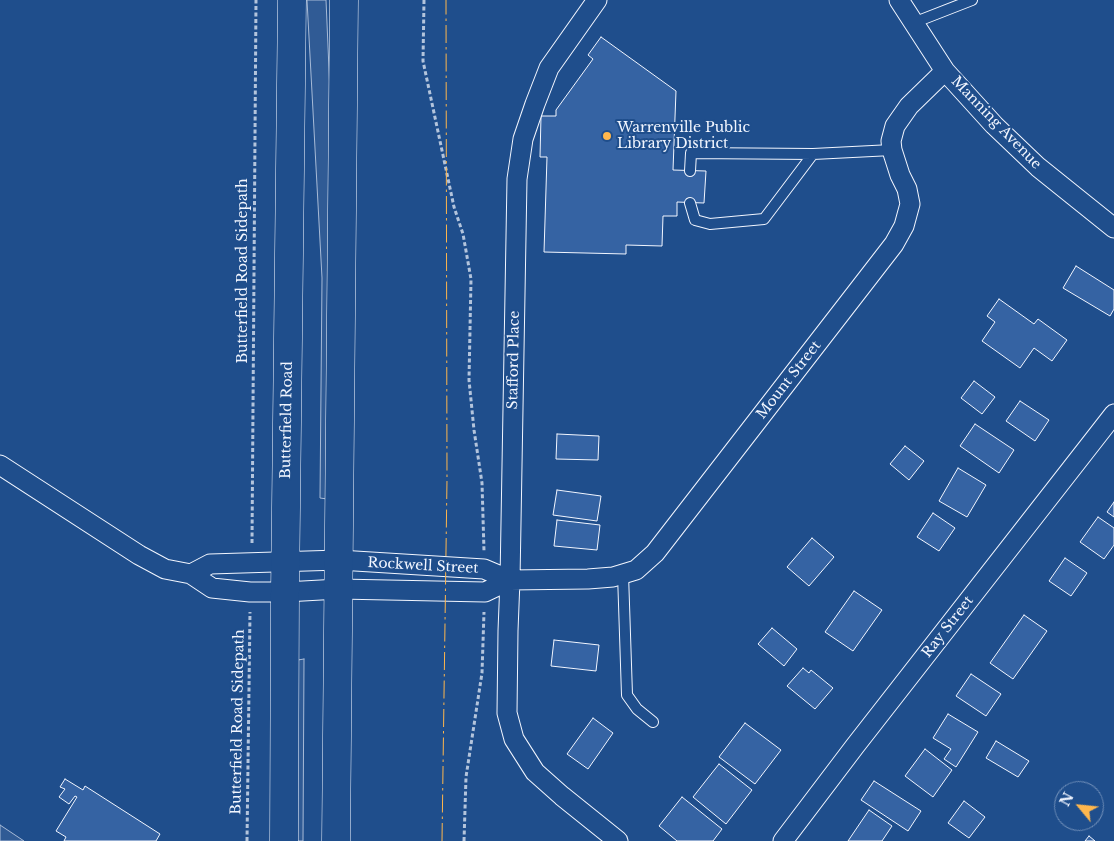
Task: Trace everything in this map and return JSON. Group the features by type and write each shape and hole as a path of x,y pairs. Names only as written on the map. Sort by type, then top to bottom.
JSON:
{"main road":[{"name":"Butterfield Road","path":"284,841 292,0"},
{"path":"336,841 344,0"}],"street":[{"name":"Stafford Place","path":"596,0 549,68 523,139 517,179 507,714 514,740 535,772 618,841"},
{"name":"Manning Avenue","path":"898,0 945,71 994,125 1038,167 1114,228"},
{"name":"Mount Street","path":"510,580 613,577 636,570 655,553 894,244 904,226 910,204 907,190 892,150 891,141 895,126 909,106 945,71"},
{"name":"Ray Street","path":"783,841 1114,414"},
{"name":"Rockwell Street","path":"0,466 139,556 166,569 191,574 212,588 285,592 339,589 484,592 510,580"},
{"name":"Rockwell Street","path":"191,574 210,564 338,560 484,568 510,580"}],"lane":[{"path":"913,23 972,0"},
{"path":"690,171 691,153 813,154 892,150"},
{"path":"690,203 695,220 710,224 764,219 813,154"},
{"path":"624,574 627,695 636,709 653,722"}],"path":[{"name":"Butterfield Road Sidepath","path":"252,543 256,0"},
{"path":"424,0 423,61 454,206 463,234 471,279 469,380 482,484 484,568"},
{"path":"464,841 466,777 482,673 484,592"},
{"name":"Butterfield Road Sidepath","path":"248,841 250,604"}],"shaded area":[{"path":"307,0 326,0 331,116 327,499 320,498 322,278"},
{"path":"304,659 303,841 297,841 298,660"},
{"path":"0,825 24,841 0,841"}],"building":[{"name":"Warrenville Public Library District","path":"601,37 676,91 673,170 706,171 704,203 677,202 677,216 663,216 662,246 626,245 626,254 544,252 547,157 540,157 541,116 556,116 556,110 593,59 588,55"},
{"path":"1076,266 1114,290 1114,309 1110,316 1063,288"},
{"path":"999,299 1034,324 1038,319 1067,340 1052,361 1034,348 1020,368 982,341 995,322 987,316"},
{"path":"974,381 995,397 982,414 961,398"},
{"path":"1020,401 1049,420 1035,441 1006,421"},
{"path":"975,424 1014,450 999,473 960,446"},
{"path":"557,434 599,436 598,460 556,459"},
{"path":"905,446 924,461 909,480 890,464"},
{"path":"958,468 986,485 967,517 939,501"},
{"path":"557,490 601,496 597,521 553,515"},
{"path":"1114,502 1114,517 1107,512"},
{"path":"933,513 955,528 939,551 917,537"},
{"path":"1098,517 1114,528 1114,545 1104,559 1080,542"},
{"path":"557,520 600,525 597,550 554,546"},
{"path":"812,538 834,557 809,586 787,567"},
{"path":"1065,558 1087,573 1071,596 1049,581"},
{"path":"854,591 882,610 853,651 825,632"},
{"path":"1024,615 1047,631 1013,679 990,663"},
{"path":"772,628 797,649 784,666 758,644"},
{"path":"554,640 599,645 596,671 551,666"},
{"path":"803,668 809,673 811,670 833,688 815,709 787,686"},
{"path":"971,674 1001,694 986,716 956,696"},
{"path":"948,714 978,732 956,767 944,759 951,749 933,738"},
{"path":"593,718 613,733 588,769 567,754"},
{"path":"745,723 781,750 755,784 719,757"},
{"path":"996,741 1029,761 1018,777 986,758"},
{"path":"925,749 952,770 933,797 905,776"},
{"path":"719,764 752,790 726,824 693,797"},
{"path":"65,779 83,790 85,786 160,834 156,841 64,841 66,837 56,831 77,797 75,796 69,804 59,797 65,789 60,787"},
{"path":"874,781 921,811 908,831 861,800"},
{"path":"682,797 722,829 713,841 677,841 659,826"},
{"path":"964,801 985,817 969,838 948,823"},
{"path":"869,810 892,826 882,841 848,841"},
{"path":"1089,836 1095,841 1085,841"}],"power":[{"path":"442,841 447,479 446,0"}],"place":[{"name":"Warrenville Public Library District","path":"607,136"}]}
